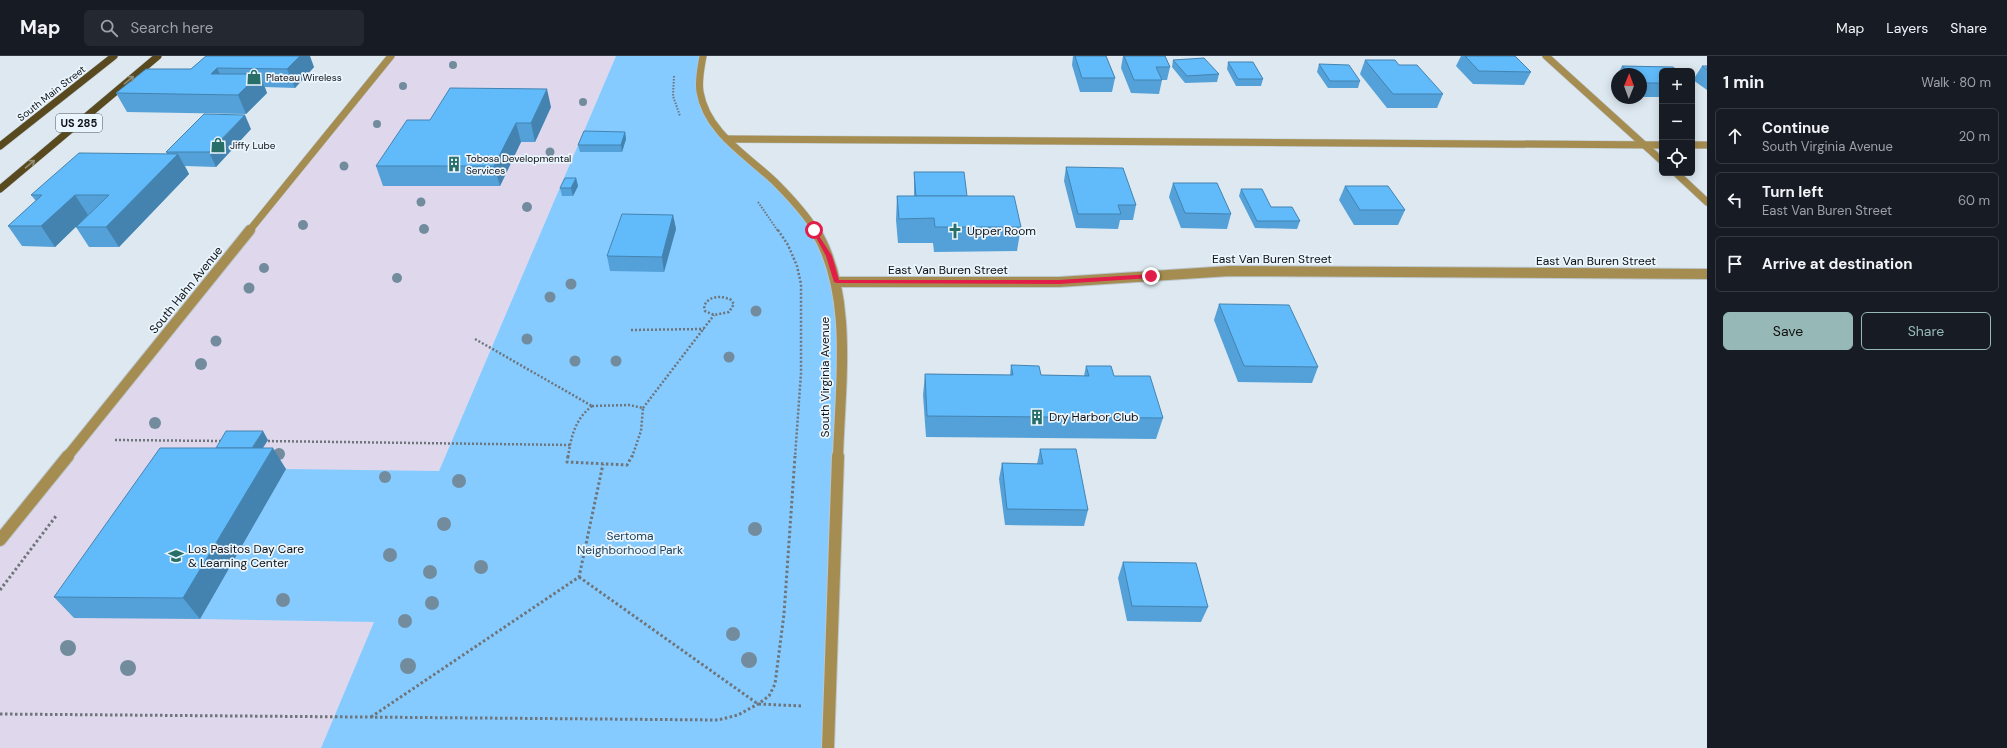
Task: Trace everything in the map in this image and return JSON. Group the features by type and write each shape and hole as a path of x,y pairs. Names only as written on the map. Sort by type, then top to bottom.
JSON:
{"main road":[{"name":"South Main Street","path":"0,146 114,56"},
{"name":"US 285","path":"0,189 158,56"}],"street":[{"name":"South Hahn Avenue","path":"0,540 391,56"},
{"name":"South Virginia Avenue","path":"703,56 699,81 700,94 704,107 727,139 776,183 802,212 820,238 829,256 837,282 840,372 828,748"},
{"path":"1546,56 1659,157"},
{"path":"727,139 1659,145"},
{"path":"1695,145 1707,145"},
{"path":"1679,176 1707,202"},
{"name":"East Van Buren Street","path":"837,282 1059,282 1230,270 1707,274"}],"path":[{"path":"674,72 673,96 683,122"},
{"path":"0,714 718,720 738,715 758,704 769,696 774,684 784,614 801,373 802,326 801,284 795,260 788,245 772,220 753,197"},
{"path":"592,406 583,412 577,422 570,445 567,462 627,465 635,454 643,419 643,408 714,315 729,312 733,307 733,302 727,298 718,297 706,301 704,306 706,311 714,315"},
{"path":"631,330 704,329"},
{"path":"475,339 592,406 629,405 643,408"},
{"path":"115,440 227,441"},
{"path":"259,441 570,445"},
{"path":"371,717 579,577 603,464"},
{"path":"579,577 758,704 830,706"}],"shaded area":[{"path":"391,56 616,56 321,748 0,748 0,540"}],"green space":[{"name":"Sertoma Neighborhood Park","path":"616,56 703,56 699,81 713,121 787,194 829,255 839,324 828,748 321,748 374,622 200,619 286,469 439,471"}],"building":[{"path":"206,56 300,56 287,69 217,68 211,74 259,74 238,95 116,93 146,69 191,69"},
{"path":"1075,56 1106,56 1115,78 1082,78"},
{"path":"1124,56 1165,56 1170,67 1156,67 1162,80 1134,80"},
{"path":"1465,56 1515,56 1531,72 1479,71"},
{"path":"1204,58 1219,74 1187,76 1173,60"},
{"path":"1365,60 1395,60 1399,65 1417,65 1443,94 1393,94"},
{"path":"1228,62 1253,62 1263,79 1238,79"},
{"path":"1319,64 1349,65 1360,81 1330,81"},
{"path":"1622,66 1674,68 1659,68 1659,83 1647,83 1647,68 1624,68"},
{"path":"450,88 547,89 531,123 516,123 494,166 376,166 407,120 430,120"},
{"path":"204,114 245,115 209,152 166,152"},
{"path":"584,131 625,132 621,145 578,145"},
{"path":"79,153 178,154 106,227 76,227 109,195 75,195 41,226 8,226 42,195 31,195"},
{"path":"1066,167 1123,168 1136,205 1118,205 1121,214 1078,214"},
{"path":"914,172 964,172 967,196 916,196"},
{"path":"565,178 576,178 571,188 560,188"},
{"path":"1173,183 1217,183 1231,214 1185,213"},
{"path":"1345,186 1388,186 1405,210 1360,210"},
{"path":"1241,189 1262,189 1271,207 1292,207 1300,221 1257,221"},
{"path":"897,196 1014,196 1021,227 935,227 934,218 899,219"},
{"path":"622,214 673,215 662,257 607,256"},
{"path":"1219,304 1289,305 1318,367 1244,366"},
{"path":"1011,365 1039,366 1041,375 1089,376 1086,366 1111,366 1114,376 1150,376 1163,418 927,416 925,374 1013,375"},
{"path":"226,431 263,431 252,448 216,448"},
{"name":"Los Pasitos Day Care & Learning Center","path":"160,448 273,448 183,598 54,597"},
{"path":"1040,449 1076,449 1088,510 1007,509 1002,463 1043,464"},
{"path":"1123,562 1196,563 1208,607 1132,606"}],"place":[{"name":"Plateau Wireless","path":"254,77"},
{"name":"Jiffy Lube","path":"218,145"},
{"name":"Tobosa Developmental Services","path":"454,164"},
{"name":"Upper Room","path":"955,231"},
{"name":"Dry Harbor Club","path":"1037,417"},
{"name":"Los Pasitos Day Care & Learning Center","path":"176,556"}],"route":[{"path":"814,230 829,256 837,282 1008,283 1106,280 1151,276"}]}
